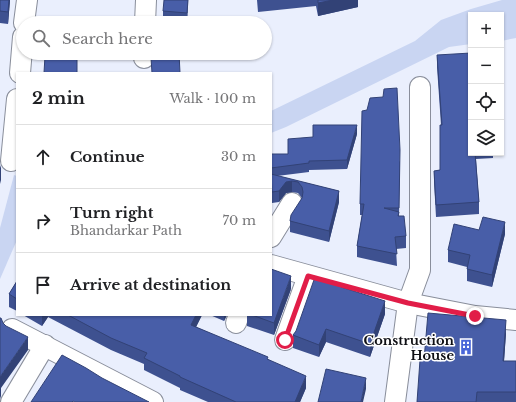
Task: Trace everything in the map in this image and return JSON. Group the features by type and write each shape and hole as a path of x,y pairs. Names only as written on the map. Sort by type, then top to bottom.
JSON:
{"street":[{"path":"25,16 27,0"},
{"path":"145,16 146,0"},
{"path":"20,72 21,60"},
{"path":"395,402 408,303 420,270 420,87"},
{"path":"9,161 16,107"},
{"path":"272,235 292,203"},
{"path":"272,265 408,303 475,316 516,320"},
{"path":"285,340 308,276"},
{"path":"12,329 153,402"},
{"path":"11,402 45,346"}],"shaded area":[{"path":"502,0 516,0 516,38 504,40 504,12 468,12 468,44 449,47 272,133 272,111 415,41 441,20"},
{"path":"14,175 16,176 16,242 0,279 0,228"}],"building":[{"path":"0,0 9,0 8,12 0,11"},
{"path":"164,0 188,0 187,13 163,11"},
{"path":"318,0 333,0 318,3"},
{"path":"468,53 468,156 475,156 479,202 436,205 434,171 440,170 440,125 442,125 437,55"},
{"path":"45,60 77,60 77,72 44,72"},
{"path":"151,60 179,60 180,72 152,72"},
{"path":"397,88 400,150 399,208 384,208 399,212 398,216 404,216 406,236 395,237 397,254 357,246 364,204 360,204 362,111 367,110 370,98 383,97 384,89"},
{"path":"313,125 357,125 347,160 309,161 309,163 272,168 272,154 288,154 288,139 313,137"},
{"path":"272,174 339,191 329,231 290,221 291,215 302,198 302,187 298,182 286,182 279,191 272,192"},
{"path":"483,217 505,222 492,275 467,269 470,255 448,250 454,224 479,230"},
{"path":"272,269 291,276 274,323 255,316 272,316"},
{"path":"315,277 342,284 341,287 385,301 370,344 326,329 319,345 293,335 296,331"},
{"path":"16,283 16,298 9,294"},
{"path":"428,313 506,320 503,361 516,361 516,392 477,392 476,402 417,402 420,360 424,360"},
{"path":"70,316 196,316 191,325 268,357 267,359 306,376 295,402 236,402 180,377 144,358 147,353 111,338"},
{"path":"0,318 6,326 28,337 0,377"},
{"path":"62,355 102,378 149,402 31,402"},
{"path":"326,369 366,378 361,402 318,402"}],"place":[{"name":"Construction House","path":"466,347"}],"route":[{"path":"285,340 308,276 408,303 475,316"}]}
